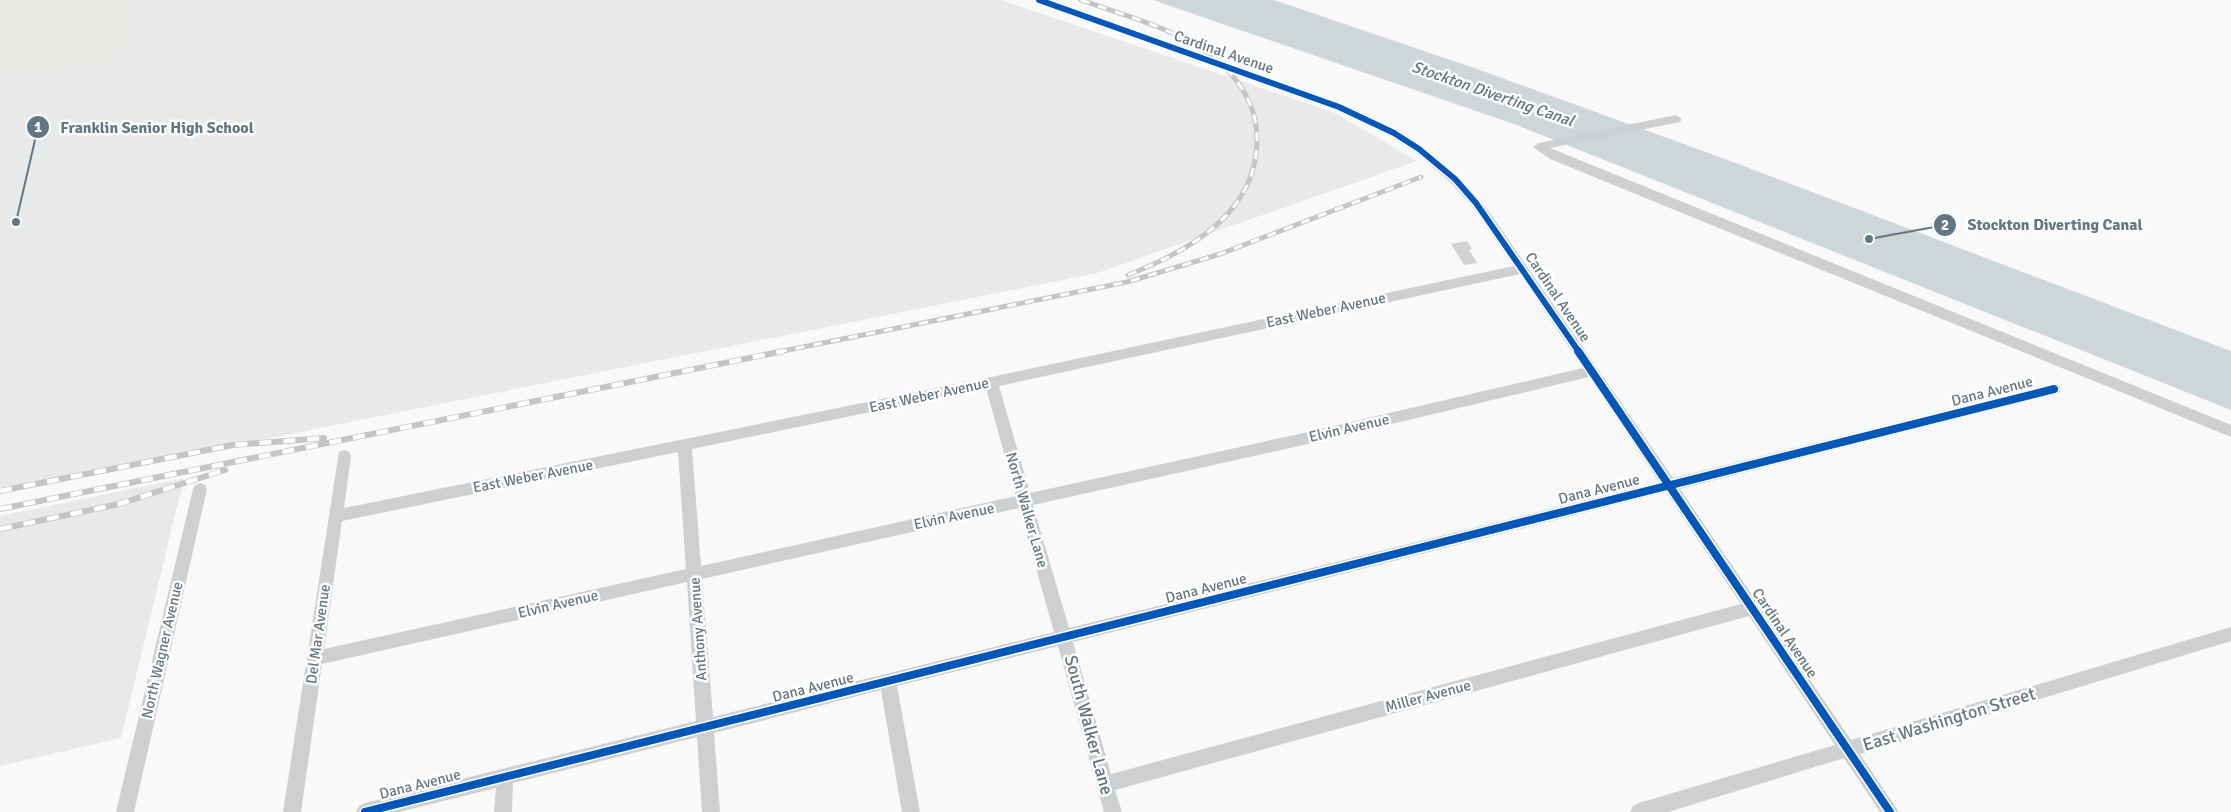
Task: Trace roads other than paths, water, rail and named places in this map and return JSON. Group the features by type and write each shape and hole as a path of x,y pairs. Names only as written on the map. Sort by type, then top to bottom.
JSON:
{"street":[{"name":"Cardinal Avenue","path":"1039,0 1294,90 1370,120 1394,133 1433,160 1452,178 1475,203 1523,269 1890,812"},
{"path":"1676,119 1539,147 1554,156 1696,215 2231,431"},
{"name":"East Weber Avenue","path":"335,516 991,382 1523,269"},
{"name":"Elvin Avenue","path":"314,658 1024,501 1592,371"},
{"name":"North Walker Lane","path":"991,382 1064,637"},
{"name":"Dana Avenue","path":"365,812 2054,389"},
{"name":"Anthony Avenue","path":"685,445 711,812"},
{"name":"Del Mar Avenue","path":"292,812 344,456"},
{"name":"North Wagner Avenue","path":"125,812 200,489"},
{"name":"Miller Avenue","path":"1105,784 1752,608"},
{"name":"East Washington Street","path":"1639,812 2231,634"},
{"name":"South Walker Lane","path":"1064,637 1113,812"},
{"path":"888,682 911,812"},
{"path":"503,812 505,778"}],"water":[{"name":"Stockton Diverting Canal","path":"1153,0 1274,0 1477,69 1725,159 2231,351 2231,410 1514,124"}],"railway":[{"path":"1081,0 1166,30 1183,38 1213,57 1231,74 1245,93 1254,115 1256,126 1257,138 1254,164 1246,188 1233,208 1216,226 1196,241 1174,254 1128,275"},
{"path":"778,352 1127,282 1220,254 1421,177"},
{"path":"0,509 784,351"},
{"path":"0,491 233,445 324,438"},
{"path":"0,529 119,504 225,470"}],"place":[{"name":"Franklin Senior High School","path":"16,222"},
{"name":"Stockton Diverting Canal","path":"1869,239"}]}
